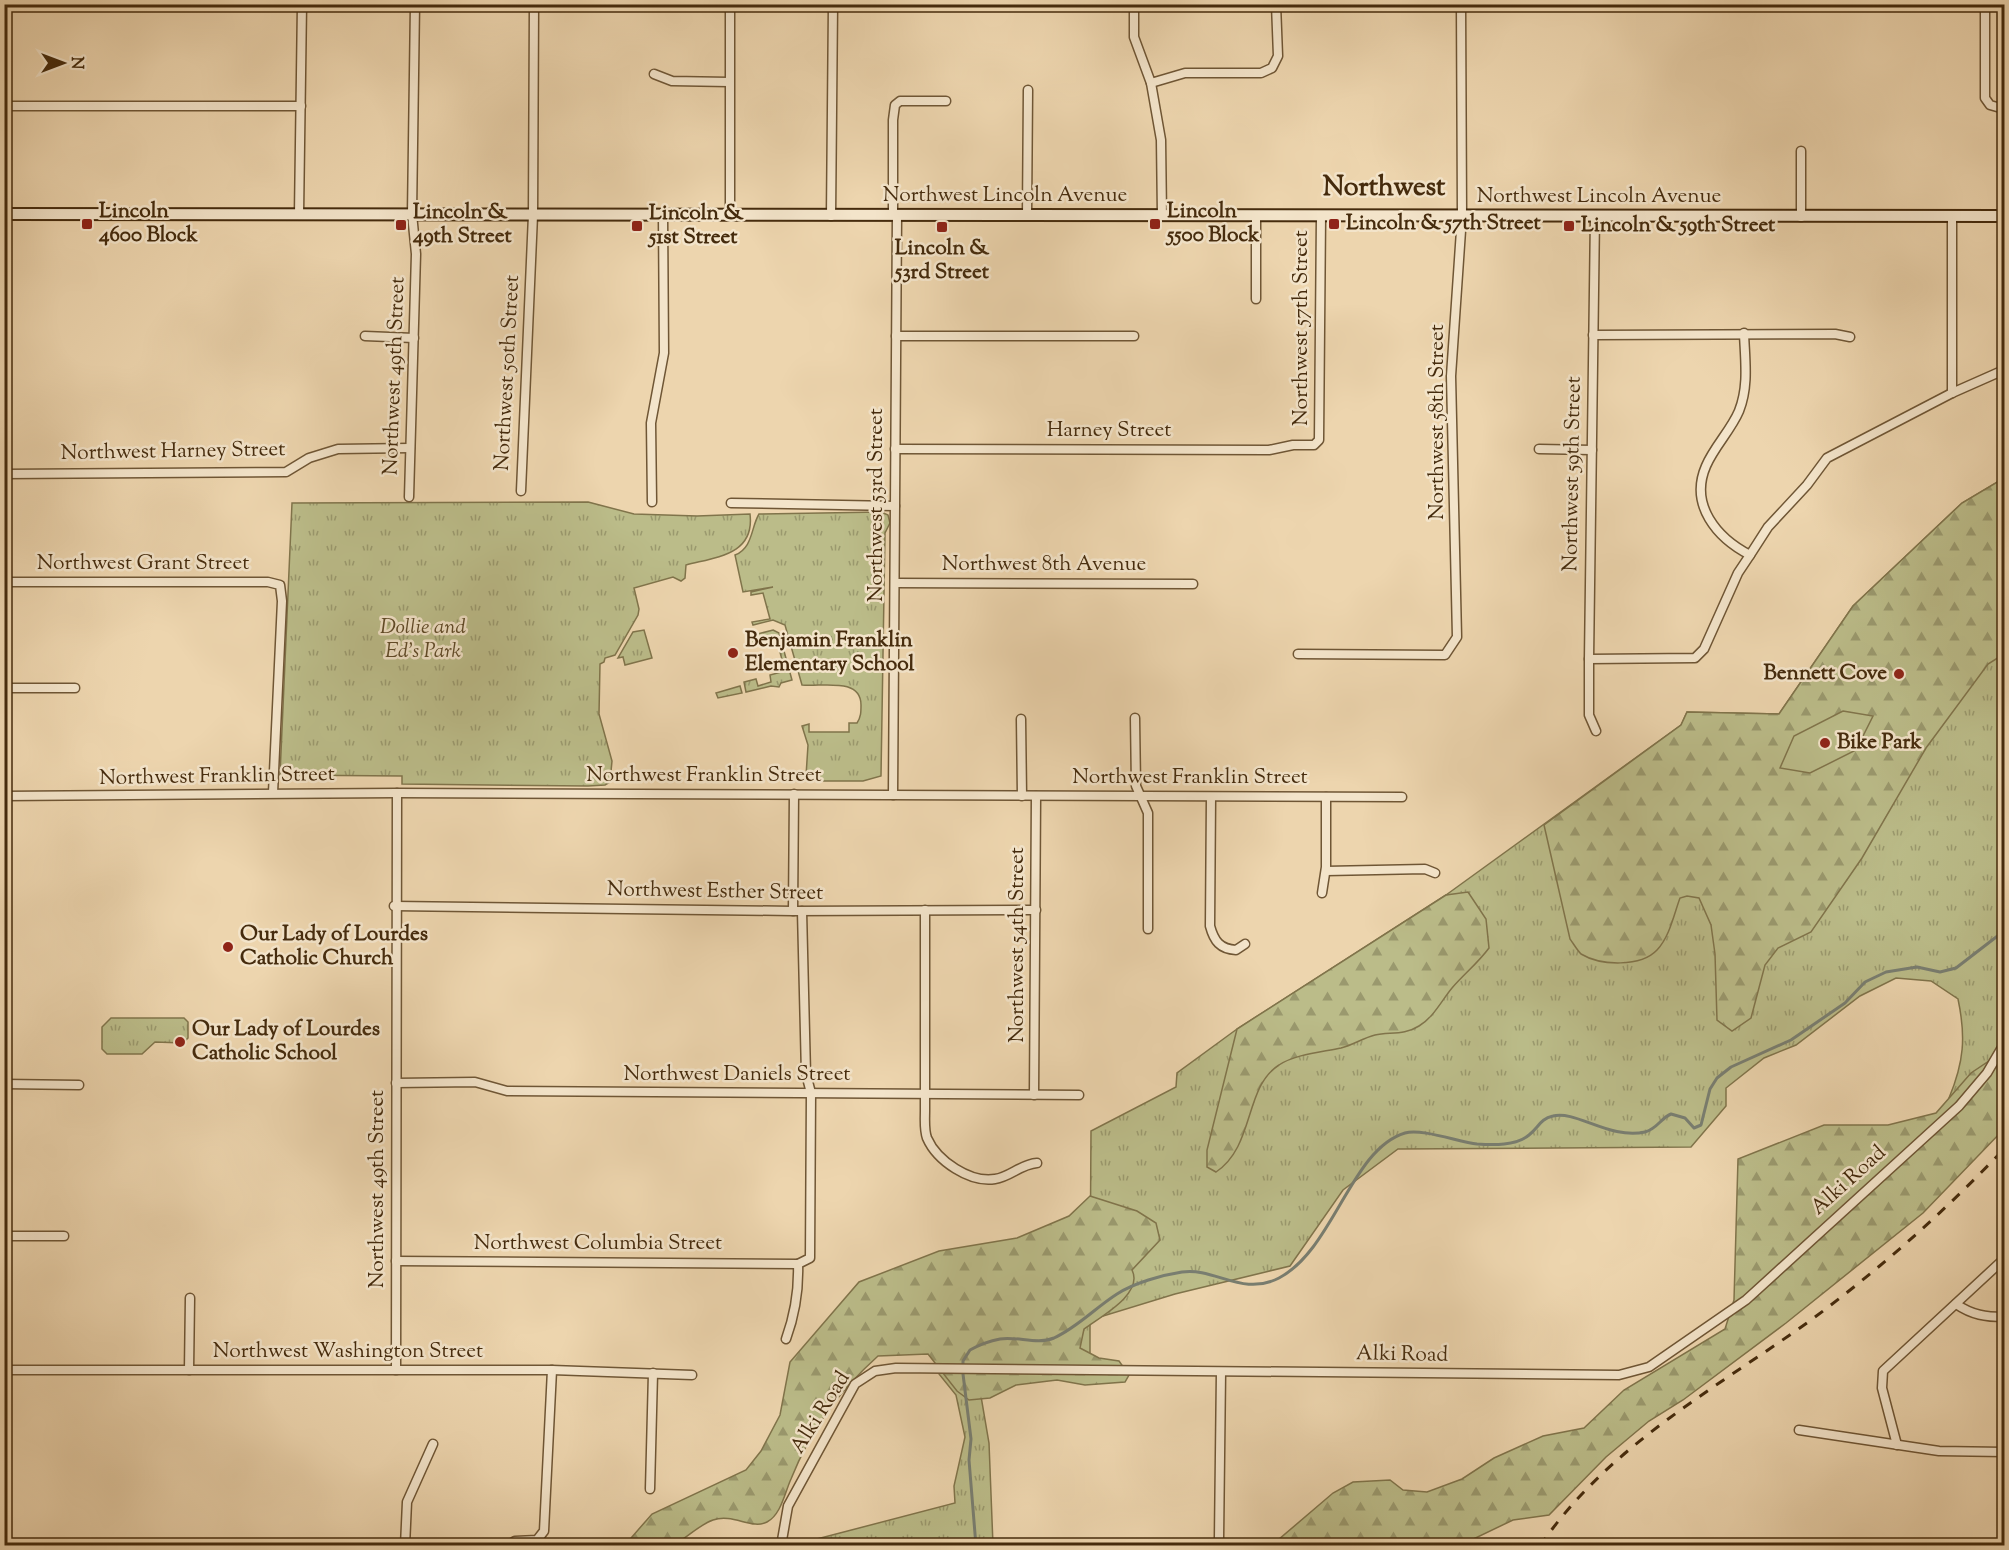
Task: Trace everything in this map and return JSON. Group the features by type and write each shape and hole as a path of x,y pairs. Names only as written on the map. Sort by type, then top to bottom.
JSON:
{"street":[{"path":"299,213 302,4"},
{"name":"Northwest 49th Street","path":"409,497 416,254 412,214 415,4"},
{"name":"Northwest 50th Street","path":"521,491 533,215 534,4"},
{"path":"730,4 730,216"},
{"path":"831,216 833,4"},
{"path":"1134,4 1134,37 1151,83 1161,140 1162,216"},
{"path":"1151,83 1185,73 1261,73 1272,68 1278,56 1275,4"},
{"name":"Northwest 58th Street","path":"1298,654 1445,655 1457,637 1451,376 1462,216 1461,4"},
{"path":"1985,4 1985,98 1990,105 2004,109"},
{"path":"654,74 672,81 729,82"},
{"path":"1027,215 1028,90"},
{"name":"Northwest 53rd Street","path":"893,795 896,336 892,120 895,105 900,100 946,101"},
{"path":"4,106 301,106"},
{"path":"1801,151 1801,217"},
{"name":"Northwest Lincoln Avenue","path":"4,214 2004,216"},
{"path":"652,502 651,423 664,353 663,215"},
{"path":"1256,216 1256,299"},
{"name":"Northwest 57th Street","path":"1319,440 1321,216"},
{"name":"Northwest 59th Street","path":"1595,216 1589,715 1596,731"},
{"path":"1952,216 1952,393"},
{"path":"1593,335 1744,333 1835,334 1850,337"},
{"path":"1744,333 1745,390 1738,412 1706,465 1700,490 1704,509 1714,526 1729,544 1750,555"},
{"path":"365,336 414,338"},
{"path":"896,336 1134,336"},
{"path":"1589,659 1695,658 1704,649 1750,555 1768,527 1807,485 1827,458 1952,393 2004,370"},
{"name":"Harney Street","path":"895,449 1281,450 1293,445 1314,444 1319,440"},
{"name":"Northwest Harney Street","path":"4,474 286,472 309,458 338,449 410,448"},
{"path":"1539,449 1592,450"},
{"path":"731,503 895,506"},
{"name":"Northwest Grant Street","path":"4,582 268,582 280,585 282,601 273,793"},
{"name":"Northwest 8th Avenue","path":"895,583 1193,584"},
{"path":"4,688 75,688"},
{"path":"1135,718 1136,786 1148,813 1148,929"},
{"path":"1021,719 1022,796"},
{"name":"Northwest 49th Street","path":"396,793 394,906 396,1370"},
{"name":"Northwest Franklin Street","path":"4,796 396,793 1402,797"},
{"path":"786,1339 794,1317 798,1264 810,1258 811,1093 806,1074 797,911 794,794"},
{"name":"Northwest 54th Street","path":"1034,1095 1036,796"},
{"path":"1211,797 1210,926 1220,946 1236,950 1245,944"},
{"path":"1322,893 1326,871 1326,797"},
{"path":"1326,871 1425,869 1435,873"},
{"name":"Northwest Esther Street","path":"394,906 797,911 1036,910"},
{"path":"925,910 925,1094 928,1139 940,1156 963,1173 978,1179 993,1179 1037,1162"},
{"name":"Alki Road","path":"781,1545 788,1506 855,1384 875,1371 971,1368 1619,1376 1635,1373 1649,1366 1746,1300 1959,1106 1987,1073 2004,1044"},
{"name":"Northwest Daniels Street","path":"396,1083 475,1082 507,1091 1079,1095"},
{"path":"4,1084 79,1085"},
{"path":"4,1236 64,1236"},
{"path":"1897,1445 1882,1388 1883,1371 2004,1259"},
{"name":"Northwest Columbia Street","path":"396,1261 798,1264"},
{"path":"189,1370 190,1298"},
{"path":"1956,1304 1968,1312 1986,1317 2004,1317"},
{"name":"Northwest Washington Street","path":"4,1370 552,1370 692,1375"},
{"path":"507,1545 515,1541 537,1540 544,1531 552,1370"},
{"path":"1219,1539 1221,1372"},
{"path":"650,1489 653,1373"},
{"path":"1799,1430 1939,1451 2004,1452"},
{"path":"405,1545 405,1509 433,1444"}],"green space":[{"path":"2004,478 2004,1121 1949,1098 1961,1061 1963,1038 1958,999 1931,981 1896,978 1860,996 1796,1045 1764,1058 1726,1088 1726,1106 1691,1147 1398,1149 1343,1190 1290,1266 1175,1294 1090,1320 1090,1365 976,1367 989,1443 993,1545 790,1546 955,1503 954,1486 965,1437 956,1395 939,1374 937,1360 1090,1284 1091,1131 1176,1087 1177,1073 1237,1029 1446,895 1681,725 1687,712 1779,714 1853,606 1962,503"},
{"path":"2004,478 2004,654 1988,664 1926,748 1862,858 1811,932 1778,948 1765,965 1751,1018 1732,1031 1717,1020 1715,954 1711,925 1699,898 1687,896 1680,898 1665,938 1650,956 1621,963 1599,961 1581,954 1570,939 1544,825 1681,725 1687,712 1779,714 1853,606 1962,503"},
{"name":"Dollie and Ed's Park","path":"588,502 634,514 697,516 750,514 750,528 746,538 731,552 686,565 685,578 681,581 673,577 634,588 639,609 638,615 615,655 605,658 600,664 599,714 612,761 610,782 605,785 588,786 402,784 402,776 280,775 292,503"},
{"path":"881,512 888,515 890,523 885,533 881,776 863,781 811,781 806,776 808,745 802,726 809,724 809,732 849,732 849,723 857,723 860,717 859,696 855,690 839,685 802,685 785,625 773,620 753,625 752,622 770,619 763,593 751,595 751,592 773,587 743,592 735,555 741,552 748,542 759,514"},
{"path":"644,630 652,658 625,665 623,657 618,658 633,632"},
{"path":"773,630 779,633 792,680 781,683 779,687 771,686 746,692 744,682 756,679 758,686 771,682 770,675 785,671 776,637 752,647 750,636"},
{"path":"740,686 742,693 718,698 716,693"},
{"name":"Bike Park","path":"1843,711 1873,716 1856,750 1810,773 1780,768 1794,736"},
{"path":"1468,892 1486,919 1489,948 1452,988 1429,1018 1408,1031 1375,1035 1345,1047 1301,1056 1279,1065 1260,1087 1244,1133 1228,1161 1216,1172 1207,1167 1207,1150 1237,1029 1446,895"},
{"path":"111,1018 184,1018 188,1022 188,1038 183,1043 155,1042 142,1054 107,1054 102,1049 102,1027"},
{"path":"2004,1051 2004,1129 1923,1213 1786,1323 1683,1400 1649,1421 1606,1457 1549,1515 1513,1520 1461,1545 1271,1546 1333,1493 1353,1482 1390,1480 1403,1490 1427,1492 1462,1479 1494,1458 1543,1436 1584,1428 1624,1390 1725,1329 1734,1300 1738,1159 1824,1125 1888,1125 1936,1113 1971,1073"},
{"path":"1090,1196 1137,1211 1156,1223 1160,1240 1132,1270 1134,1279 1132,1288 1126,1296 1084,1329 1080,1348 1099,1358 1119,1361 1129,1375 1125,1382 1085,1385 1057,1380 1016,1385 990,1398 969,1400 957,1391 928,1354 878,1356 850,1383 827,1412 807,1444 779,1509 772,1519 755,1524 720,1518 708,1522 670,1546 624,1546 652,1514 746,1470 761,1451 780,1415 790,1362 859,1282 939,1251 1017,1238 1069,1216"}],"waterway":[{"path":"976,1546 969,1460 971,1439 963,1374 963,1361 970,1350 1000,1339 1041,1341 1054,1338 1124,1290 1166,1275 1194,1272 1253,1284 1266,1283 1279,1278 1298,1264 1314,1245 1370,1158 1386,1143 1405,1133 1420,1132 1477,1144 1504,1144 1524,1139 1542,1121 1549,1117 1562,1115 1607,1129 1632,1133 1649,1131 1671,1114 1685,1118 1694,1128 1701,1125 1710,1089 1717,1078 1731,1067 1791,1040 1845,1003 1865,982 1886,972 1917,967 1940,972 1956,968 2004,931"}],"railway":[{"path":"1540,1546 1567,1510 1630,1449 1701,1395 1811,1320 1887,1260 1959,1195 2004,1149"}],"place":[{"name":"Lincoln 4600 Block","path":"87,224"},
{"name":"Lincoln 5500 Block","path":"1155,224"},
{"name":"Lincoln & 57th Street","path":"1334,224"},
{"name":"Lincoln & 49th Street","path":"401,225"},
{"name":"Lincoln & 51st Street","path":"637,226"},
{"name":"Lincoln & 59th Street","path":"1569,226"},
{"name":"Lincoln & 53rd Street","path":"942,227"},
{"name":"Benjamin Franklin Elementary School","path":"733,653"},
{"name":"Bennett Cove","path":"1899,674"},
{"name":"Bike Park","path":"1825,743"},
{"name":"Our Lady of Lourdes Catholic Church","path":"228,947"},
{"name":"Our Lady of Lourdes Catholic School","path":"180,1042"}],"district":[{"name":"Northwest","path":"1384,188"}]}
